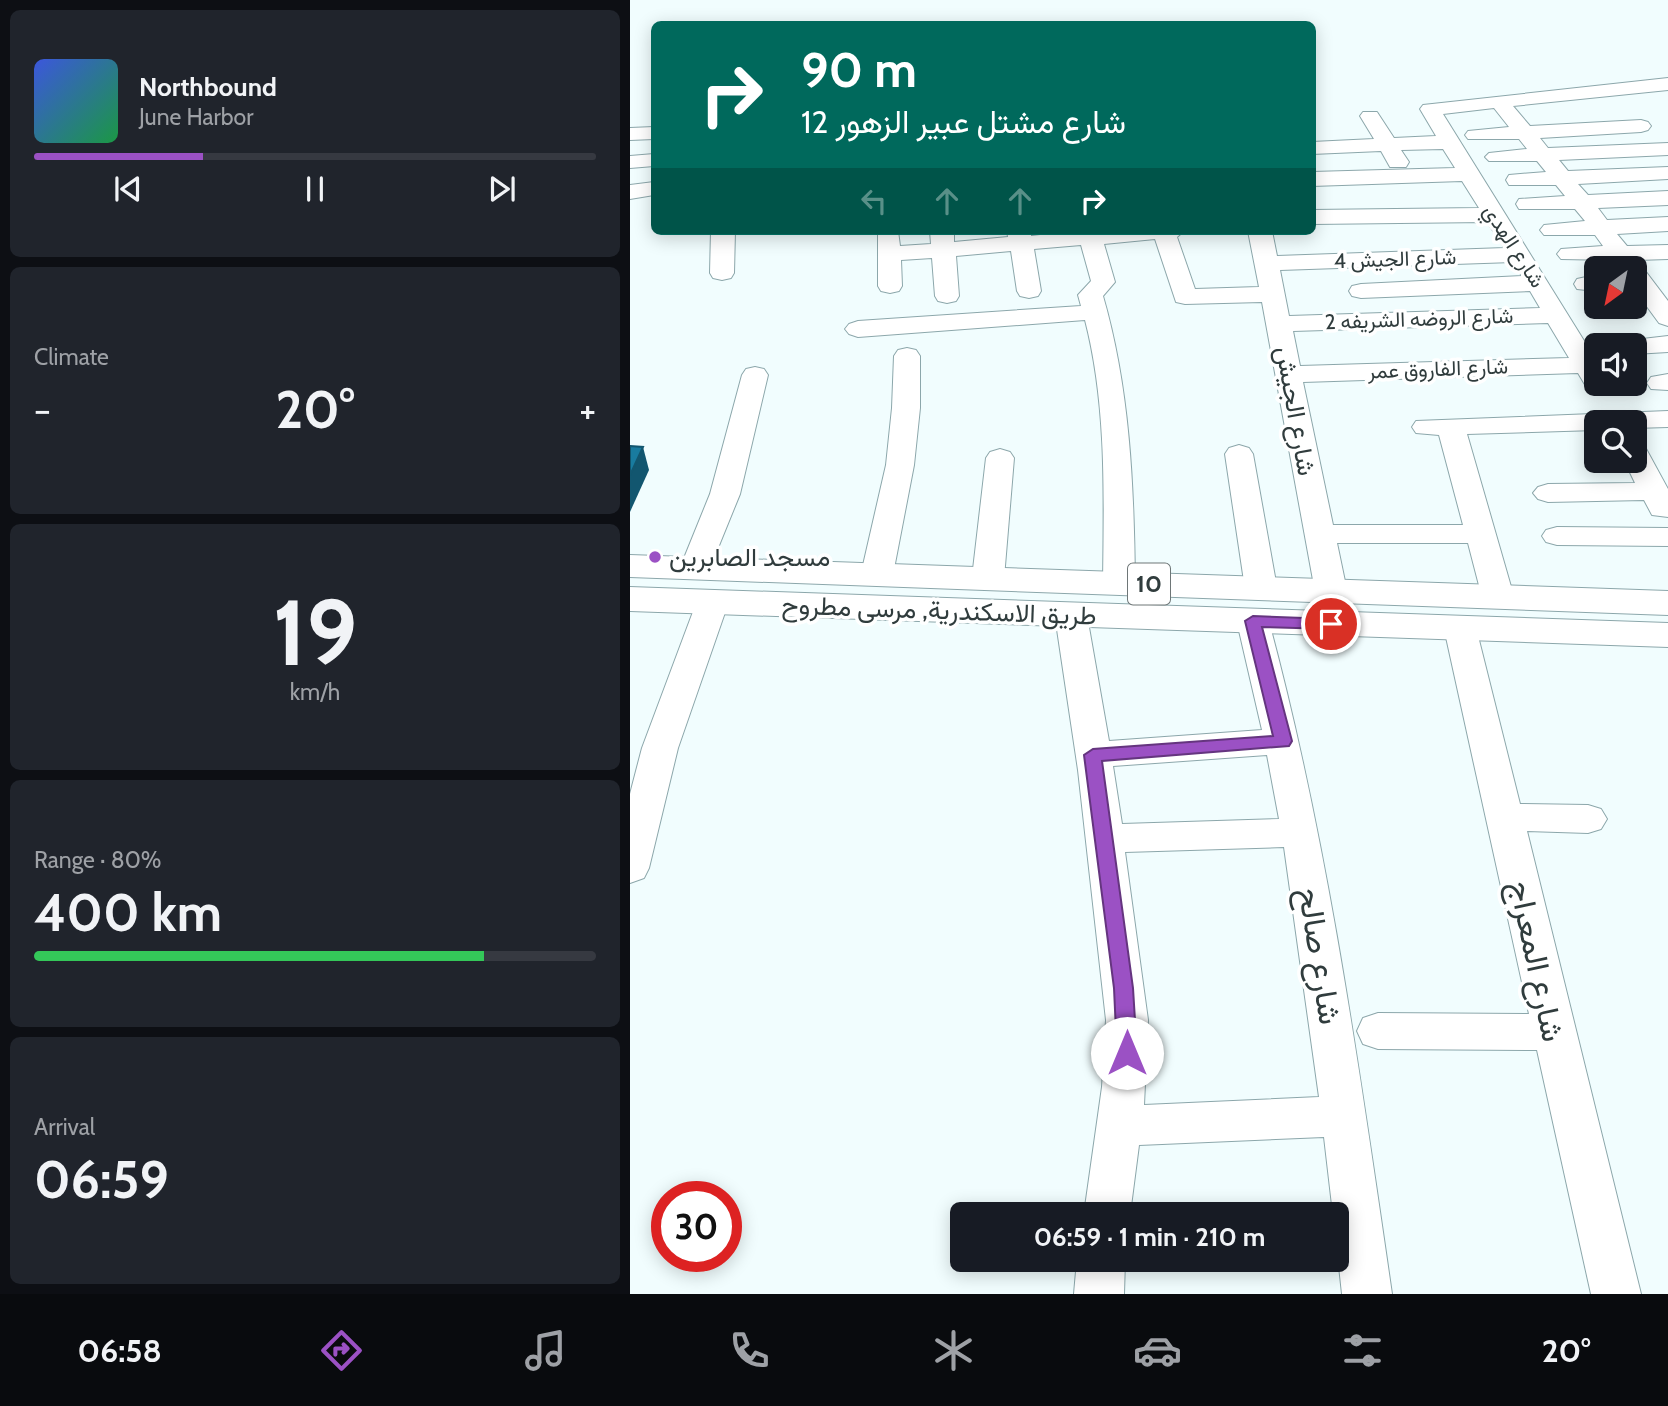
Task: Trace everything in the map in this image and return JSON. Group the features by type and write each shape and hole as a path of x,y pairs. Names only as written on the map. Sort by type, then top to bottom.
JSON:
{"main road":[{"name":"طريق الاسكندرية, مرسى مطروح","path":"630,566 696,568 809,589 1071,616 1257,605 1331,591 1668,604"},
{"name":"طريق الاسكندرية, مرسى مطروح","path":"630,599 713,601 809,589 877,575 988,578 1119,583 1257,605 1460,628 1668,635"}],"street":[{"path":"1498,101 1668,83"},
{"path":"1603,90 1667,150"},
{"path":"1498,101 1563,178 1622,256"},
{"name":"شارع الهدي","path":"1498,101 1433,107 1430,112 1521,255 1584,362"},
{"path":"1370,117 1407,177 1468,257"},
{"path":"1475,135 1520,125 1634,120"},
{"path":"630,134 651,133"},
{"path":"1320,148 1449,142"},
{"path":"1496,157 1667,150"},
{"path":"630,162 651,160"},
{"path":"1517,180 1668,173"},
{"path":"1316,179 1469,174"},
{"path":"630,192 651,189"},
{"path":"1527,204 1668,198"},
{"path":"1322,217 1494,215"},
{"path":"1322,217 1349,260 1361,291 1382,321 1407,370"},
{"path":"1552,230 1668,224"},
{"path":"722,273 723,235"},
{"path":"890,286 889,242 1067,235"},
{"path":"1090,235 1103,282 1101,287 1090,293 1109,370 1119,468 1119,583"},
{"path":"1165,235 1185,297 1190,299 1272,294"},
{"name":"شارع الجيش","path":"1261,235 1331,591"},
{"path":"1020,237 1029,291"},
{"path":"942,240 947,296"},
{"path":"1647,263 1668,252"},
{"path":"1569,254 1584,258"},
{"name":"شارع الجيش 4","path":"1268,263 1521,255"},
{"path":"1647,275 1668,280"},
{"path":"1361,291 1538,283"},
{"path":"1647,290 1666,313"},
{"path":"858,329 1096,312"},
{"name":"شارع الروضه الشريفه 2","path":"1280,324 1557,315"},
{"path":"1647,345 1668,344"},
{"path":"877,575 900,465 906,408 907,356"},
{"name":"شارع الفاروق عمر","path":"1290,374 1407,370 1584,377"},
{"path":"696,568 725,494 755,375"},
{"path":"1647,420 1668,419"},
{"path":"1498,597 1482,534 1438,426 1584,422"},
{"name":"شارع صالح","path":"1239,454 1257,605 1301,832 1367,1294"},
{"path":"988,578 1000,458"},
{"path":"1645,473 1668,518"},
{"path":"1548,493 1655,491"},
{"path":"1319,534 1482,534"},
{"path":"1557,536 1668,537"},
{"path":"630,868 642,769 713,601"},
{"path":"1071,616 1093,755 1127,1020 1127,1053 1109,1202"},
{"name":"شارع المعراج","path":"1460,628 1506,817 1552,1032 1616,1294"},
{"path":"1093,755 1283,741"},
{"path":"1506,817 1588,819"},
{"path":"1104,839 1301,832"},
{"path":"1378,1031 1552,1032"},
{"path":"1119,1126 1343,1116"},
{"path":"1099,1294 1100,1272"}],"building":[{"path":"630,446 643,447 630,475"}],"place":[{"name":"مسجد الصابرين","path":"655,557"}],"route":[{"path":"1127,1053 1124,988 1093,755 1283,741 1253,621 1331,624"}]}
